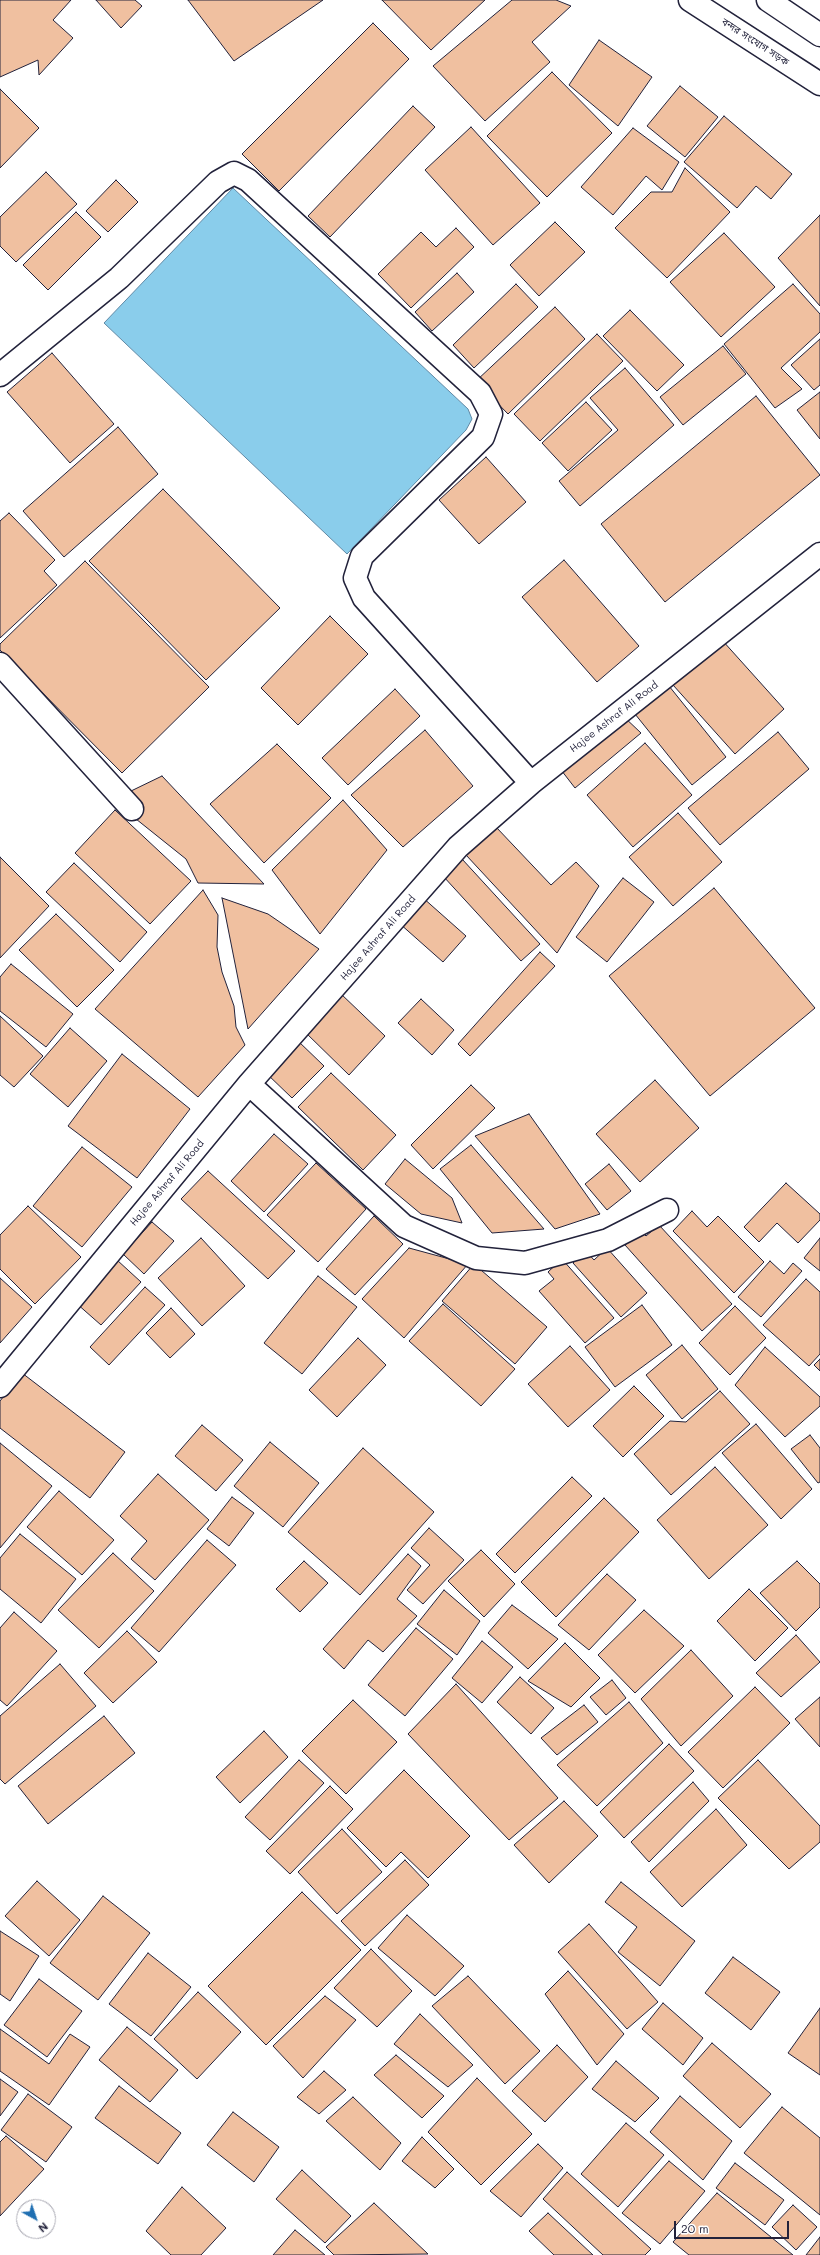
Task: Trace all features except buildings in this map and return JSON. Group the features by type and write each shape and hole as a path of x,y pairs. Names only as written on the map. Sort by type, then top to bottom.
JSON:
{"main road":[{"name":"বন্দর সংযোগ সড়ক","path":"690,0 820,84"},
{"path":"768,0 820,35"},
{"path":"0,375 119,278 218,182 234,173 248,180 480,393 491,414 483,437 362,556 354,578 364,598 531,782"},
{"name":"Hajee Ashraf Ali Road","path":"0,1386 249,1084 458,847 531,782 820,554"},
{"path":"0,664 132,809"},
{"path":"249,1084 404,1226 476,1258 525,1263 608,1240 667,1210"}],"water":[{"path":"233,188 468,409 472,419 466,430 347,554 104,323"}]}
